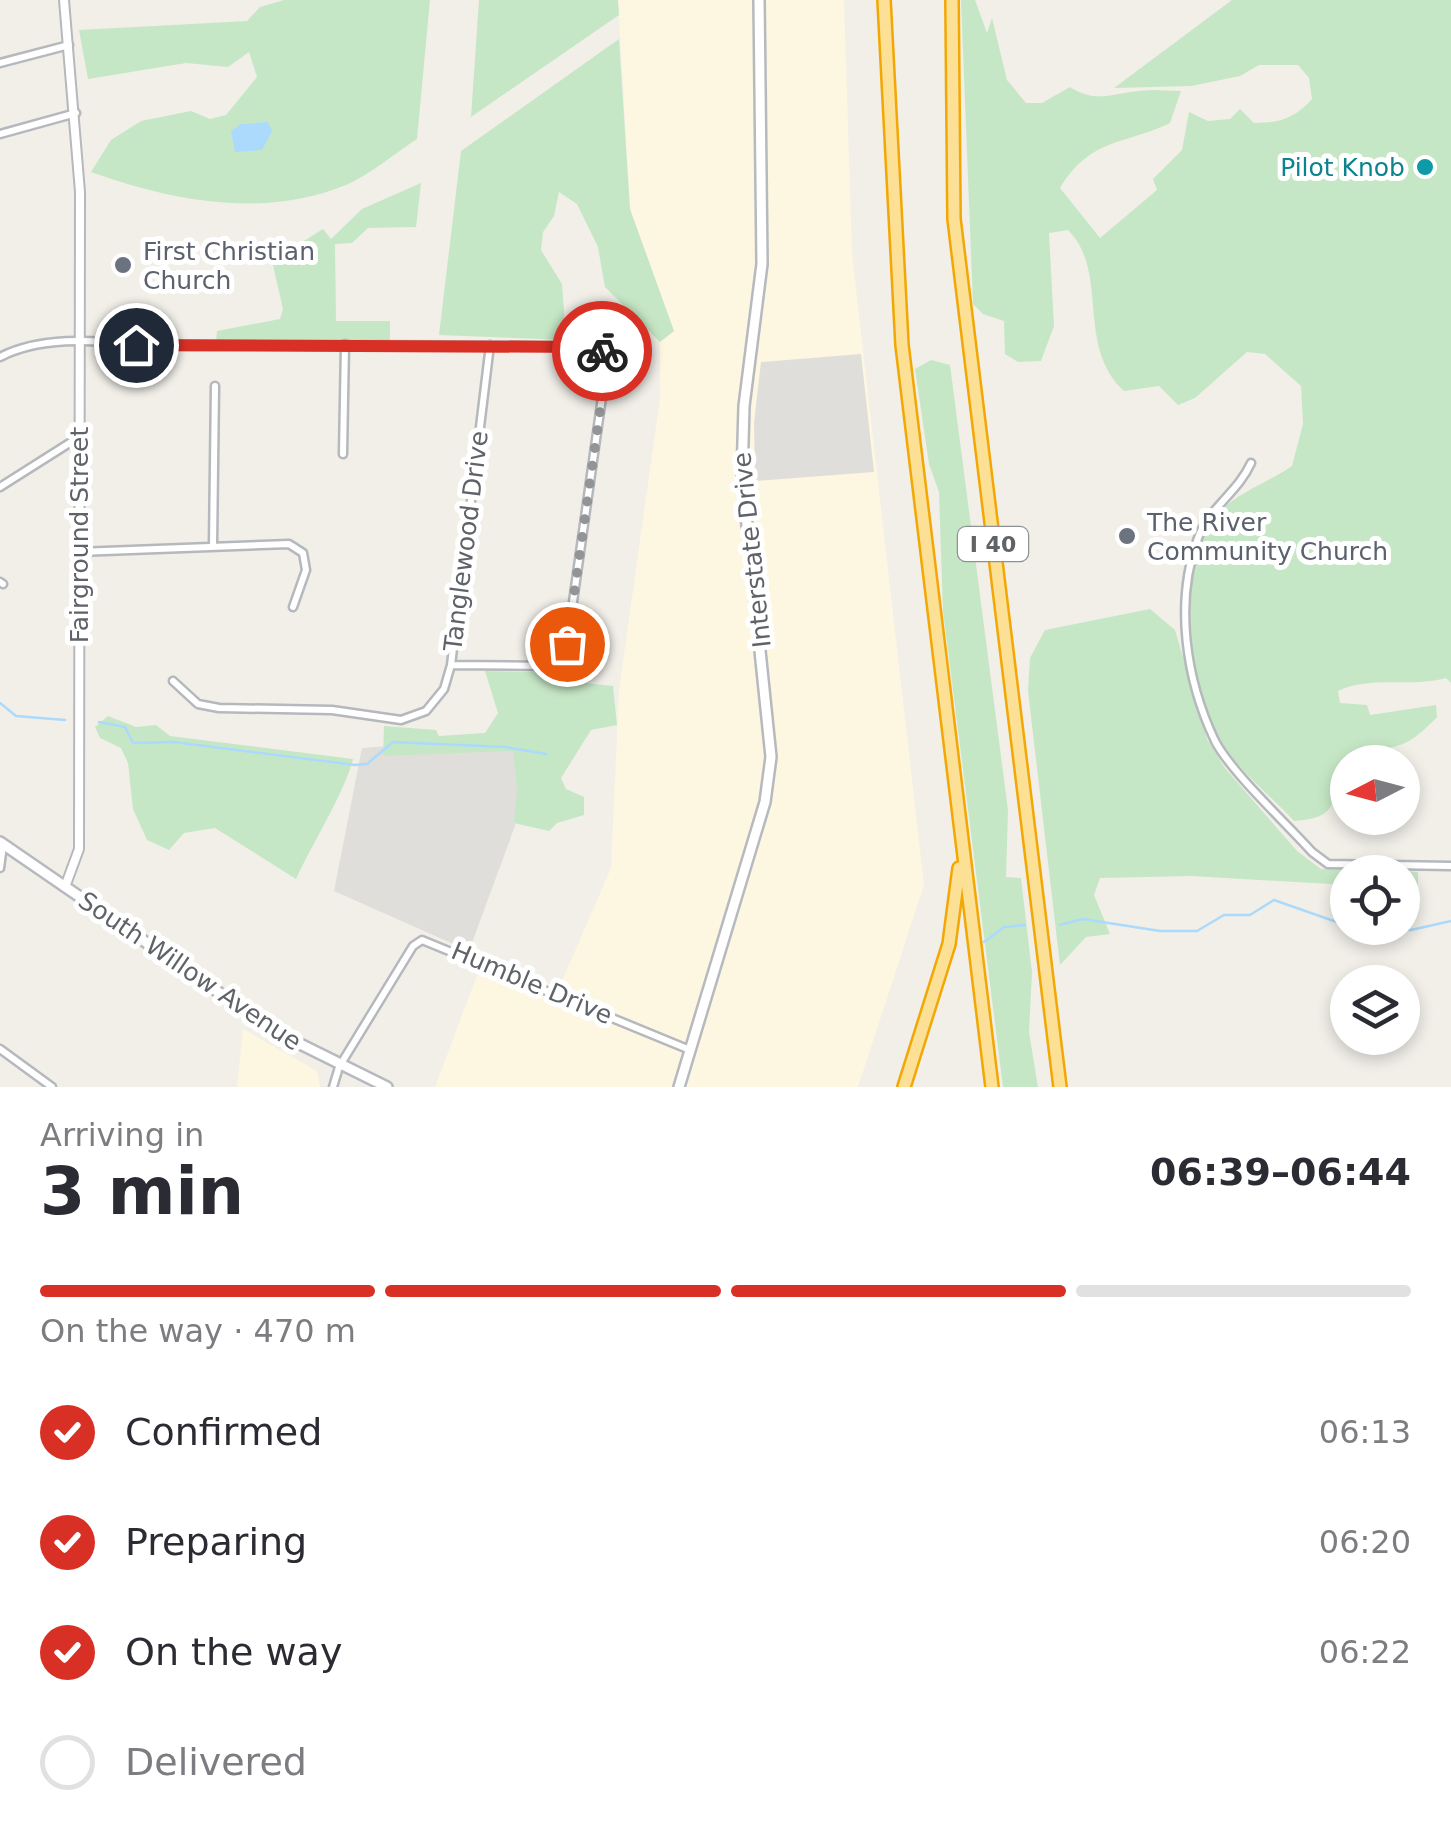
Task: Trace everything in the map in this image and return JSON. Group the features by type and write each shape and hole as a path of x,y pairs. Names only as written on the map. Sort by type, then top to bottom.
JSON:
{"highway":[{"name":"I 40","path":"884,0 902,345 992,1087"},
{"name":"I 40","path":"952,0 954,219 1060,1087"},
{"path":"904,1087 955,917 960,828"}],"main road":[{"name":"Interstate Drive","path":"679,1087 765,802 772,757 742,477 744,406 762,264 758,0"},
{"name":"South Willow Avenue","path":"2,843 274,1031 386,1087"}],"street":[{"name":"Fairground Street","path":"64,0 76,113 80,344 79,849 65,887"},
{"path":"0,64 70,45"},
{"path":"0,134 76,113"},
{"path":"0,358 40,341 490,344"},
{"path":"343,454 346,344"},
{"name":"Tanglewood Drive","path":"490,344 596,347 604,353 606,369 564,652 548,666 451,665 490,344"},
{"path":"213,546 215,386"},
{"path":"0,486 79,436"},
{"path":"1251,463 1244,479 1207,518 1198,538 1183,625 1216,744 1312,852 1328,864 1451,866"},
{"path":"78,552 298,546 306,570 292,607"},
{"path":"174,681 198,704 219,708 332,710 401,720 426,711 444,690 451,665"},
{"path":"0,868 2,843"},
{"name":"Humble Drive","path":"333,1087 339,1066 414,946 422,940 690,1050"},
{"path":"0,1049 52,1087"}],"shaded area":[{"path":"618,0 844,0 852,254 924,885 858,1087 435,1087 484,957 559,988 611,868 619,690 660,398 660,342 674,331 630,209"},
{"path":"861,354 874,472 755,481 754,423 761,362"},
{"path":"523,736 530,785 469,951 334,891 362,748"},
{"path":"243,1029 317,1071 320,1087 237,1087"}],"green space":[{"path":"284,0 430,0 417,139 346,185 283,201 250,203 186,198 91,172 111,140 141,121 191,111 210,119 226,115 257,77 249,52 228,67 186,63 88,79 79,30 247,21 260,7"},
{"path":"479,0 618,0 619,15 471,117"},
{"path":"961,0 975,0 987,33 992,18 1007,80 1026,103 1042,103 1070,87 1096,96 1145,90 1181,91 1170,123 1097,151 1072,171 1060,188 1100,238 1157,190 1153,179 1182,150 1189,112 1208,121 1230,119 1240,109 1254,123 1272,122 1293,115 1312,99 1309,78 1298,65 1259,65 1240,76 1191,86 1114,88 1232,0 1451,0 1451,683 1446,678 1377,682 1338,691 1340,703 1367,705 1370,715 1436,705 1437,717 1420,733 1398,745 1330,745 1330,808 1324,814 1294,821 1228,753 1210,720 1195,664 1191,600 1193,570 1211,521 1228,504 1292,466 1303,424 1301,386 1265,354 1247,352 1195,398 1178,405 1159,386 1124,391 1109,373 1100,352 1088,266 1068,230 1049,233 1054,326 1041,361 1018,362 1005,354 1004,321 983,314 973,304"},
{"path":"619,39 630,209 674,331 660,342 605,287 598,247 577,204 559,192 554,216 543,232 541,250 562,284 566,340 439,335 461,151"},
{"path":"421,183 416,227 368,228 352,243 335,244 336,321 390,321 390,340 216,342 217,331 280,319 283,309 272,261 323,229 331,239 362,209"},
{"path":"931,360 950,365 1008,810 1006,877 1021,878 1032,972 1029,1032 1038,1087 1003,1087 943,611 939,492 929,464 915,369"},
{"path":"1150,609 1175,630 1207,739 1225,768 1297,851 1321,869 1330,869 1330,884 1191,876 1100,878 1094,895 1110,934 1086,937 1060,965 1028,691 1030,658 1045,630"},
{"path":"485,671 569,673 575,682 613,686 617,725 591,730 561,778 566,789 584,797 584,815 557,823 549,831 514,823 517,788 513,751 383,756 384,726 436,730 439,736 485,733 498,713"},
{"path":"108,716 136,727 156,725 170,736 353,759 296,879 215,828 184,833 169,850 147,840 133,809 128,763 121,748 100,738 95,727"}],"water":[{"path":"268,122 272,131 262,150 235,152 231,131 241,124"}],"waterway":[{"path":"0,703 16,716 65,720"},
{"path":"99,722 125,727 133,743 174,742 355,765 367,764 393,742 505,747 546,754"},
{"path":"1060,925 1083,919 1160,931 1197,931 1224,915 1250,915 1274,900 1330,920"},
{"path":"1420,928 1451,921"},
{"path":"984,942 1004,927 1025,925"}],"way so far":[{"path":"567,644 606,369 602,351"}],"place":[{"name":"Pilot Knob","path":"1425,167"},
{"name":"First Christian Church","path":"123,265"},
{"name":"The River Community Church","path":"1127,536"}],"route":[{"path":"136,345 490,344 596,347 602,351"}]}
